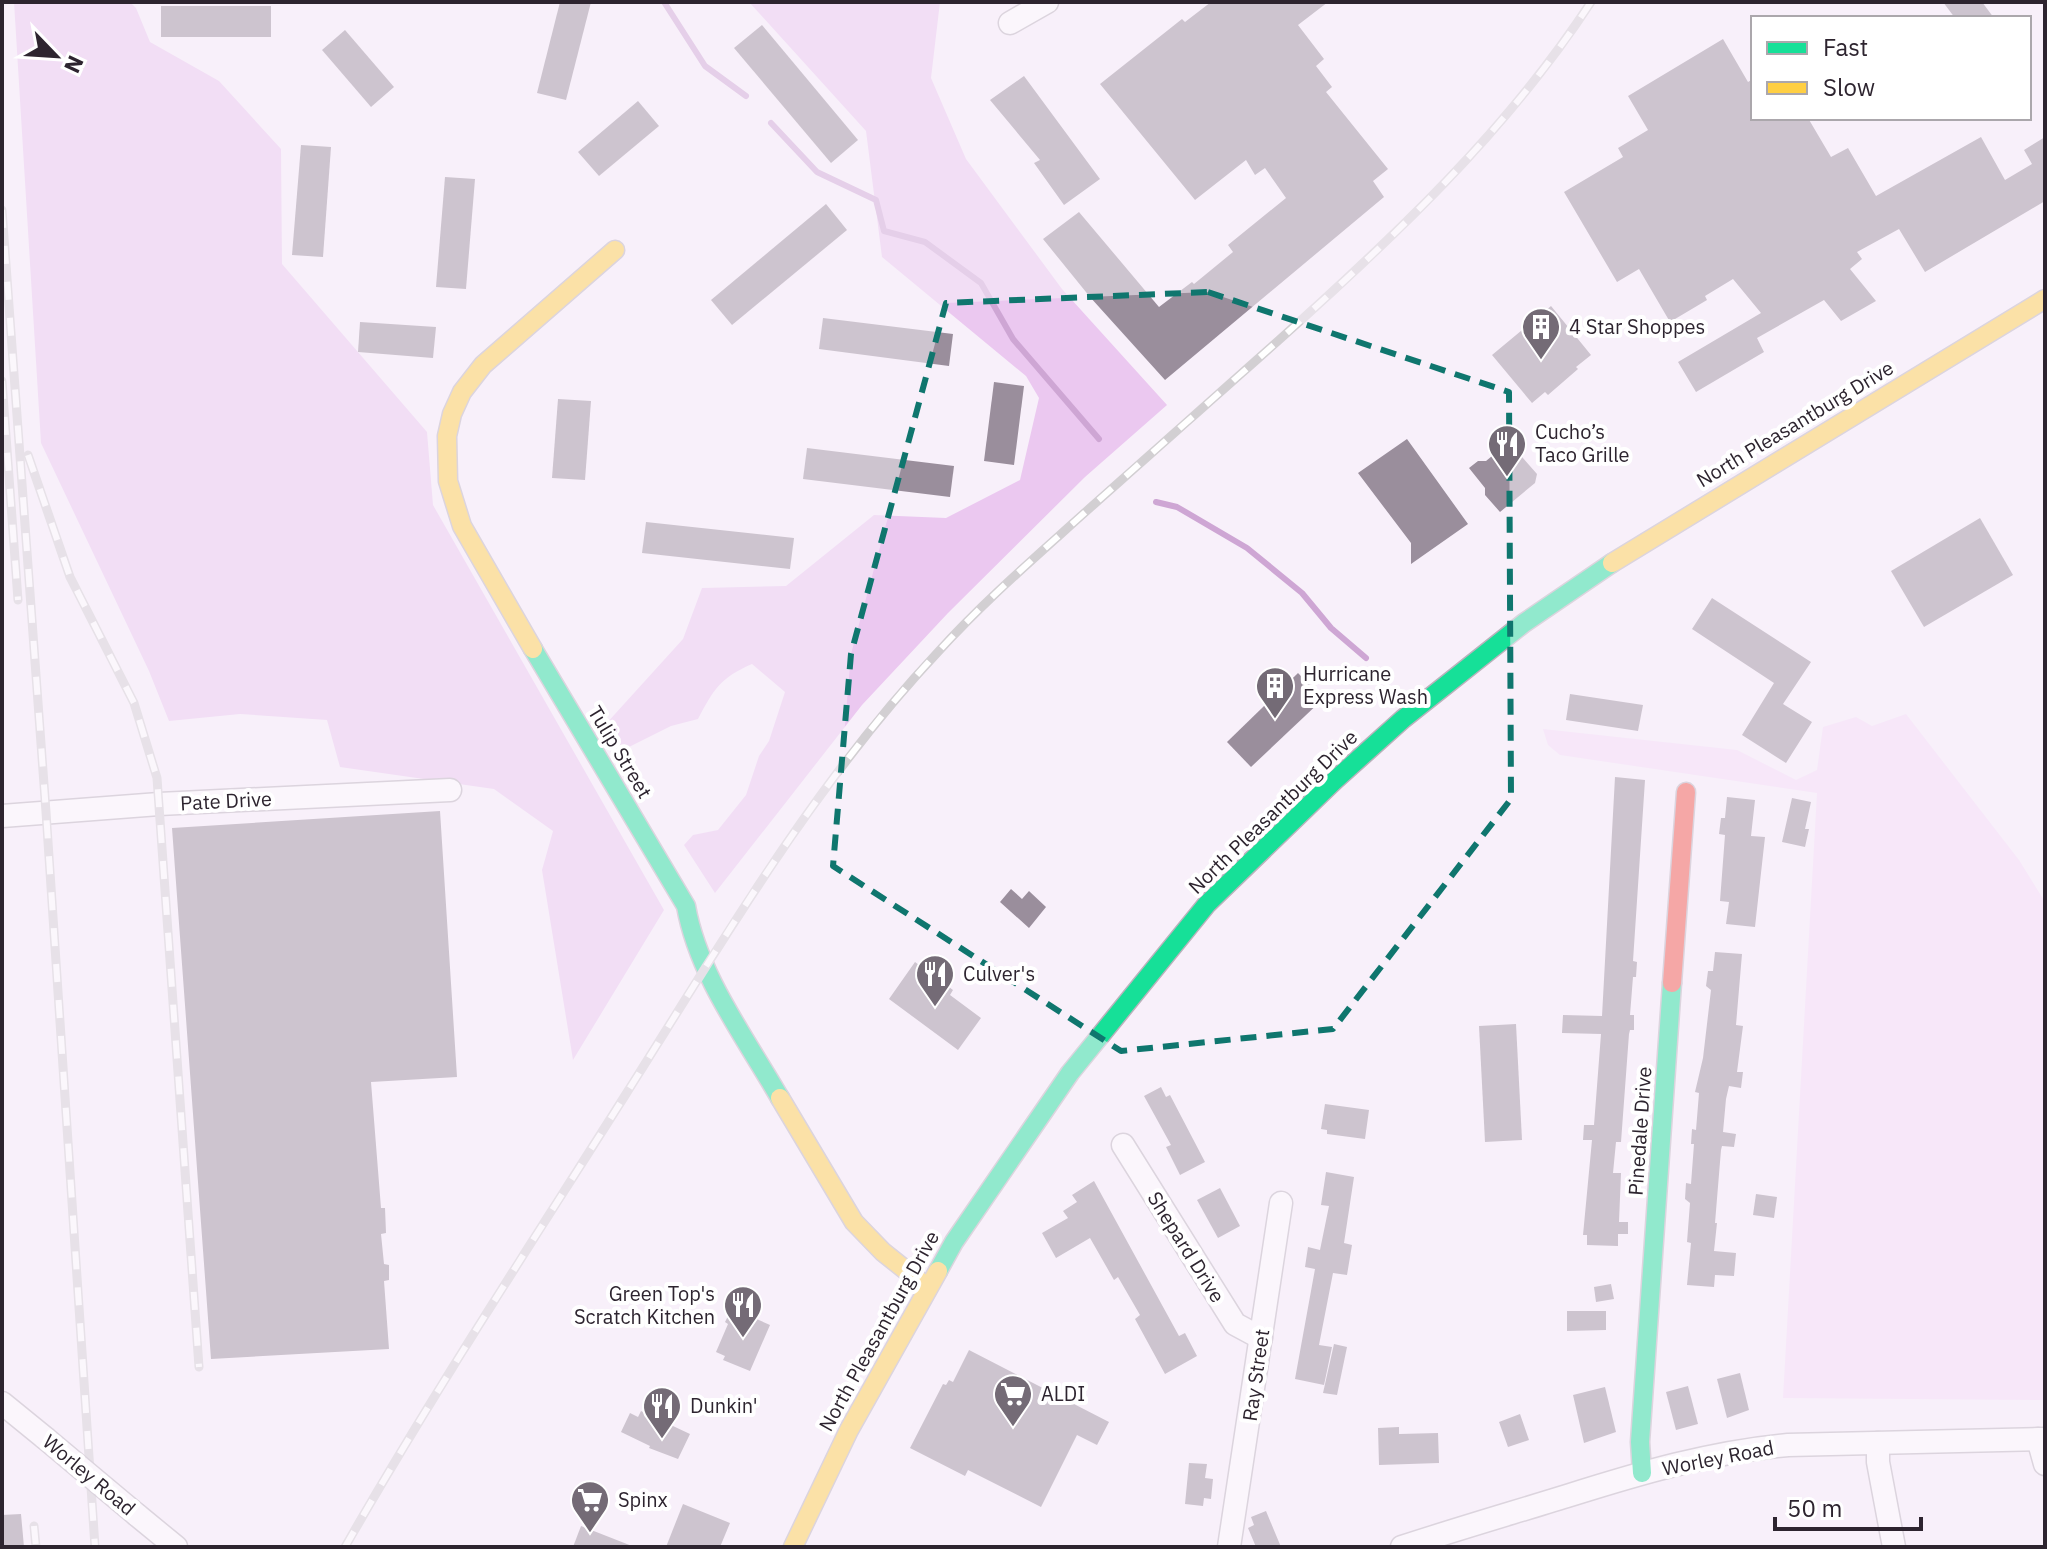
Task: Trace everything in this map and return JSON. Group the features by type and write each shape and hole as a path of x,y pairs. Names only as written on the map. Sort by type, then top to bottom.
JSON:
{"street":[{"path":"1010,23 1047,2"},
{"name":"Tulip Street","path":"615,250 488,360 467,385 452,416 446,442 445,470 451,500 473,548 686,906 691,935 713,982 846,1210 861,1232 892,1263 927,1287"},
{"name":"North Pleasantburg Drive","path":"793,1547 849,1430 927,1287 1012,1153 1070,1073 1207,904 1403,719 1524,623 1591,576 2045,299"},
{"name":"Pate Drive","path":"2,816 159,804 450,790"},
{"name":"Pinedale Drive","path":"1642,1473 1640,1442 1686,792"},
{"name":"Shepard Drive","path":"1123,1145 1235,1324 1261,1338"},
{"name":"Ray Street","path":"1229,1547 1281,1203"},
{"name":"Worley Road","path":"2,1403 176,1547"},
{"path":"2042,1439 2045,1464"},
{"name":"Worley Road","path":"1402,1547 1454,1539 1642,1473 1696,1458 1747,1449 2042,1439"},
{"path":"1878,1443 1878,1462 1894,1547"}],"highlighted area":[{"path":"1208,292 1509,392 1511,799 1333,1029 1121,1051 833,866 851,654 946,303"}],"shaded area":[{"path":"14,2 130,2 136,8 150,42 219,81 281,149 282,264 427,432 433,505 664,910 573,1060 542,870 553,831 494,789 340,767 327,720 240,714 169,721 149,671 41,443"},
{"path":"749,2 940,2 931,78 966,159 1062,289 1167,405 1085,477 948,613 862,705 715,893 684,845 693,835 718,830 746,795 785,692 752,664 732,674 719,686 698,719 671,726 623,750 605,725 683,639 702,588 786,586 874,515 946,518 1020,480 1039,398 1026,376 882,257 866,131"},
{"path":"1906,714 2019,860 2045,902 2045,1400 1783,1398 1817,793 1560,755 1548,745 1543,729 1737,750 1796,780 1817,770 1823,727 1856,717 1872,726"}],"building":[{"path":"560,2 591,2 566,100 537,93"},
{"path":"1211,2 1328,2 1298,25 1324,59 1316,66 1332,87 1326,92 1388,169 1373,181 1384,197 1165,380 1090,297 1043,239 1079,212 1159,307 1192,282 1194,284 1233,252 1228,245 1286,198 1265,168 1255,175 1246,160 1195,200 1100,84 1182,19 1185,22"},
{"path":"1943,2 1982,2 1992,16 1954,16"},
{"path":"161,6 271,6 271,37 161,37"},
{"path":"762,25 858,140 831,163 734,48"},
{"path":"345,30 394,87 371,107 322,50"},
{"path":"1723,39 1748,82 1751,80 1751,120 1809,120 1831,157 1848,148 1876,196 1981,137 2005,180 2032,164 2024,150 2045,137 2045,201 1925,272 1899,229 1857,252 1862,259 1850,269 1876,301 1841,321 1824,300 1757,338 1764,352 1696,392 1678,362 1761,313 1733,279 1705,296 1707,300 1670,322 1639,269 1617,282 1564,192 1623,157 1618,148 1648,130 1628,96"},
{"path":"1024,76 1100,179 1064,205 1034,163 1040,160 990,100"},
{"path":"638,101 659,126 599,176 578,152"},
{"path":"301,145 331,147 323,257 292,255"},
{"path":"445,177 475,179 466,289 436,287"},
{"path":"826,204 847,230 732,325 711,300"},
{"name":"4 Star Shoppes","path":"1551,306 1591,355 1548,395 1545,392 1532,403 1492,355"},
{"path":"823,318 953,334 949,366 819,349"},
{"path":"360,322 436,327 433,358 358,352"},
{"path":"994,382 1024,386 1014,465 984,461"},
{"path":"558,399 591,401 585,480 552,478"},
{"path":"1407,439 1468,524 1411,564 1411,543 1358,473"},
{"name":"Cucho’s Taco Grille","path":"1509,442 1537,474 1535,483 1500,512 1485,495 1485,488 1469,468 1478,461 1486,461"},
{"path":"807,448 954,466 950,497 803,479"},
{"path":"1980,518 2013,575 1924,627 1891,571"},
{"path":"646,522 794,538 790,569 642,553"},
{"path":"1712,598 1811,662 1783,704 1812,722 1786,763 1742,735 1774,683 1692,629"},
{"name":"Hurricane Express Wash","path":"1298,673 1323,699 1251,767 1227,742"},
{"path":"1570,694 1643,705 1638,731 1566,720"},
{"path":"1615,777 1645,780 1633,961 1637,962 1630,1015 1634,1015 1634,1030 1630,1030 1629,1034 1621,1142 1616,1142 1613,1173 1621,1173 1619,1222 1628,1222 1628,1234 1618,1234 1618,1246 1587,1245 1587,1235 1583,1235 1592,1140 1583,1140 1584,1125 1594,1125 1601,1034 1562,1033 1563,1015 1602,1016"},
{"path":"1727,797 1755,800 1751,836 1765,837 1755,927 1726,924 1729,902 1720,901 1725,835 1719,834 1721,818 1725,818"},
{"path":"1792,798 1811,802 1805,847 1782,842"},
{"path":"440,811 457,1077 371,1082 381,1208 385,1208 386,1233 381,1234 384,1264 389,1265 389,1280 384,1281 389,1349 211,1359 172,828"},
{"path":"1011,889 1022,899 1029,891 1046,907 1029,928 1000,902"},
{"path":"1715,952 1742,954 1736,1025 1743,1026 1737,1072 1743,1072 1741,1088 1729,1086 1726,1099 1723,1132 1736,1134 1734,1147 1722,1146 1721,1150 1715,1223 1714,1251 1736,1253 1734,1276 1715,1275 1714,1287 1687,1285 1691,1243 1687,1242 1690,1203 1685,1199 1686,1183 1691,1184 1692,1129 1696,1130 1699,1093 1695,1092 1703,1058 1711,990 1706,986 1708,971 1713,971"},
{"name":"Culver's","path":"915,962 953,990 950,995 981,1018 958,1050 889,999"},
{"path":"1516,1024 1522,1140 1485,1142 1479,1026"},
{"path":"1161,1087 1166,1097 1170,1095 1205,1162 1180,1175 1166,1147 1171,1145 1144,1096"},
{"path":"1325,1104 1369,1110 1365,1139 1327,1134 1327,1130 1321,1129"},
{"path":"1326,1172 1354,1177 1344,1243 1352,1245 1347,1275 1333,1273 1319,1345 1332,1347 1324,1385 1295,1379 1315,1269 1305,1267 1308,1247 1320,1250 1329,1206 1321,1205"},
{"path":"1094,1181 1179,1336 1185,1333 1197,1356 1165,1374 1135,1319 1140,1315 1118,1277 1114,1280 1090,1238 1056,1258 1042,1233 1068,1218 1063,1211 1077,1202 1072,1195"},
{"path":"1220,1188 1240,1226 1218,1238 1197,1200"},
{"path":"1756,1194 1777,1197 1774,1218 1753,1215"},
{"path":"1611,1284 1614,1299 1596,1302 1594,1287"},
{"name":"Green Top's Scratch Kitchen","path":"732,1308 770,1325 750,1371 723,1360 725,1356 716,1352"},
{"path":"1567,1311 1606,1311 1606,1330 1567,1331"},
{"path":"1334,1344 1347,1347 1337,1395 1323,1393"},
{"name":"ALDI","path":"969,1350 1109,1422 1097,1445 1077,1435 1041,1507 968,1470 965,1476 910,1448 943,1384 946,1385 949,1380 953,1382"},
{"path":"1740,1373 1749,1410 1727,1418 1717,1379"},
{"path":"1688,1386 1698,1424 1676,1430 1666,1392"},
{"path":"1605,1387 1616,1432 1584,1443 1573,1395"},
{"name":"Dunkin'","path":"641,1411 690,1434 678,1459 649,1448 621,1432 630,1413 638,1417"},
{"path":"1520,1414 1529,1440 1508,1447 1499,1422"},
{"path":"1399,1427 1399,1434 1438,1433 1439,1463 1379,1465 1378,1428"},
{"path":"1189,1463 1207,1464 1205,1478 1213,1479 1211,1499 1204,1498 1203,1506 1185,1504"},
{"path":"683,1504 730,1523 720,1547 666,1547"},
{"path":"1266,1511 1281,1547 1256,1547 1248,1528 1254,1525 1251,1517"},
{"path":"21,1514 24,1547 2,1547 2,1515"},
{"name":"Spinx","path":"581,1526 632,1546 632,1547 573,1547"}],"waterway":[{"path":"664,2 705,66 746,96"},
{"path":"771,123 817,172 876,200 884,231 925,242 981,283 1013,339 1099,439"},
{"path":"1156,502 1177,507 1247,548 1302,593 1331,628 1366,658"}],"railway":[{"path":"345,1547 448,1376 734,922 850,755 893,703 993,596 1406,222 1523,95 1591,2"},
{"path":"2,210 95,1547"},
{"path":"2,381 18,600"},
{"path":"28,455 70,577 134,703 157,778 199,1367"},
{"path":"34,1526 36,1547"}],"traffic: fast":[{"path":"938,1271 954,1242 1070,1073 1207,904 1403,719 1524,623 1612,563"},
{"path":"533,649 686,906 692,932 712,981 780,1098"},
{"path":"1642,1473 1640,1442 1672,983"}],"traffic: slow":[{"path":"533,649 462,526 448,481 447,436 462,392 483,365 615,250"},
{"path":"1612,563 2045,299"},
{"path":"780,1098 854,1222 883,1252 927,1287"},
{"path":"793,1547 849,1430 938,1271"}],"traffic: jam":[{"path":"1672,983 1686,792"}],"place":[{"name":"4 Star Shoppes","path":"1541,361"},
{"name":"Cucho’s Taco Grille","path":"1507,478"},
{"name":"Hurricane Express Wash","path":"1275,720"},
{"name":"Culver's","path":"935,1008"},
{"name":"Green Top's Scratch Kitchen","path":"743,1339"},
{"name":"ALDI","path":"1013,1428"},
{"name":"Dunkin'","path":"662,1440"},
{"name":"Spinx","path":"590,1534"}]}
